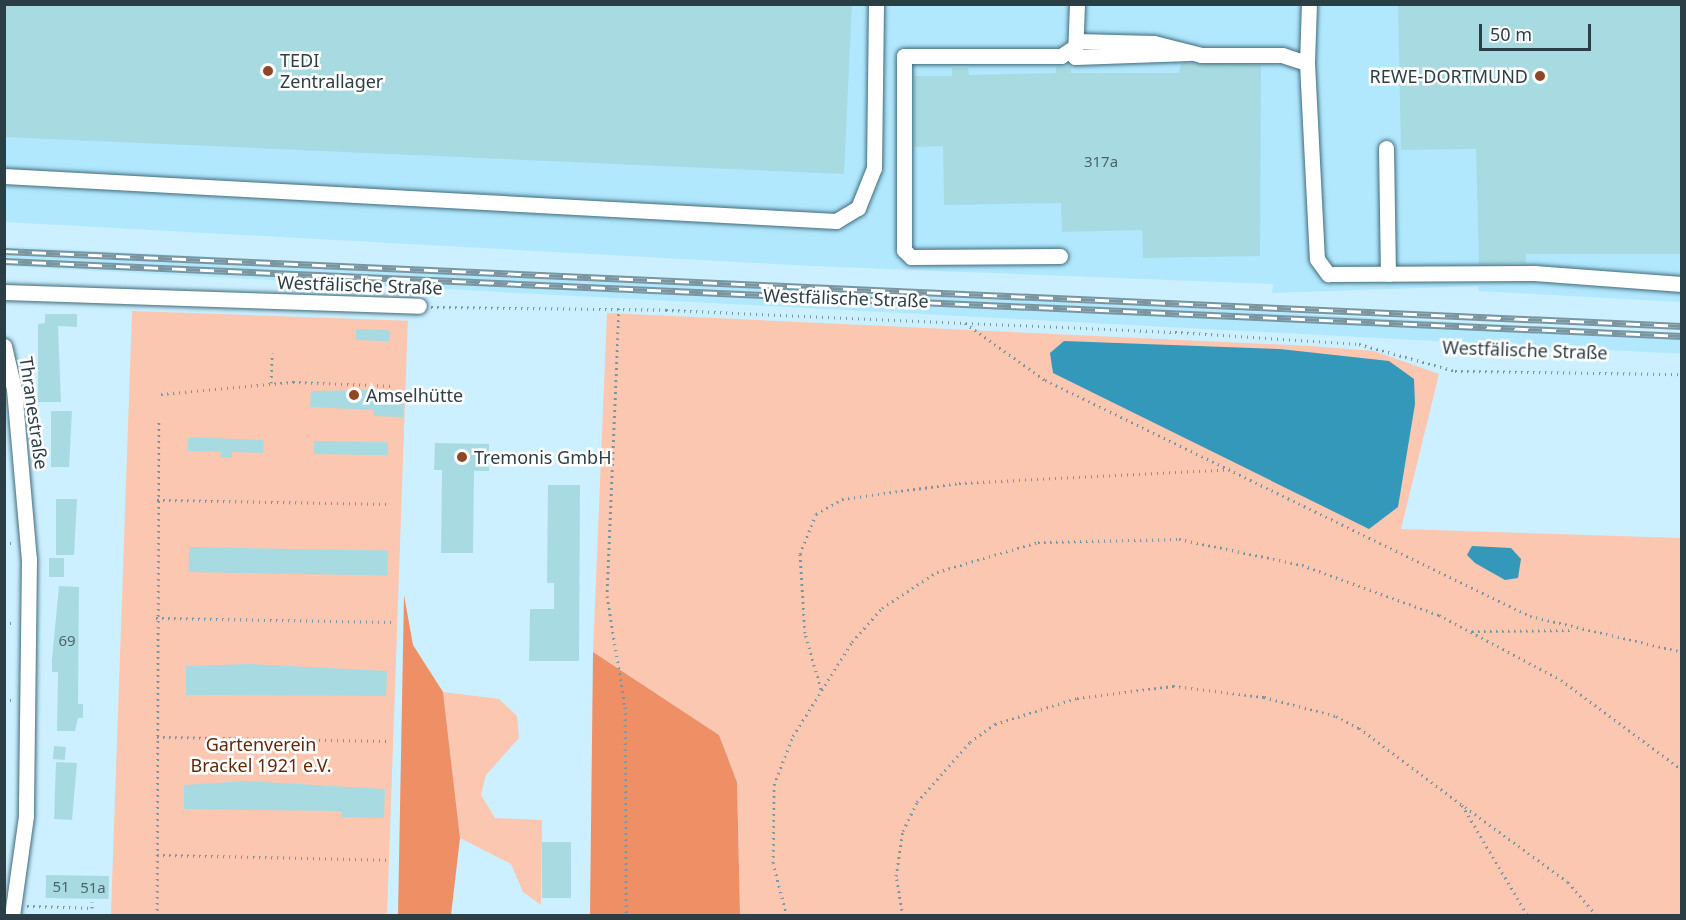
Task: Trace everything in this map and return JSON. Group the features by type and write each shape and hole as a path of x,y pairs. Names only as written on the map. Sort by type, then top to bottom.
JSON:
{"street":[{"path":"4,176 836,221 858,208 874,168 876,4"},
{"path":"1076,48 1077,4"},
{"path":"1309,4 1307,63 1317,259 1328,274 1534,273 1682,284"},
{"path":"1060,256 911,257 904,250 904,56 1061,56 1076,48 1282,55 1307,63"},
{"path":"1386,148 1388,274"},
{"name":"Westfälische Straße","path":"4,292 419,306"},
{"name":"Thranestraße","path":"4,346 17,411 29,559 26,816 13,910"}],"path":[{"name":"Westfälische Straße","path":"419,306 619,308 963,322 1359,344 1455,371 1682,374"},
{"path":"619,308 607,596 625,707 626,915"},
{"path":"963,322 1045,380 1234,469 1530,616 1578,630 1682,652"},
{"path":"271,383 272,353"},
{"path":"161,394 271,383 395,386"},
{"path":"157,915 156,618 159,421"},
{"path":"821,689 805,633 800,554 816,514 843,499 958,483 1234,469"},
{"path":"157,500 390,504"},
{"path":"787,915 773,862 771,806 779,765 821,689 872,617 893,600 937,572 1038,542 1179,539 1232,546 1302,566 1470,631 1597,702 1682,770"},
{"path":"156,618 391,622"},
{"path":"1470,631 1578,630"},
{"path":"903,915 896,852 917,802 943,768 995,724 1120,689 1210,689 1336,716 1568,882 1597,915"},
{"path":"157,737 388,741"},
{"path":"1462,805 1528,915"},
{"path":"158,855 389,860"},
{"path":"62,902 62,907"},
{"path":"13,910 93,908 92,902"}],"shaded area":[{"path":"5,5 1681,5 1681,302 1479,291 1478,286 1272,293 1273,284 812,266 5,222"},
{"path":"5,246 1681,334 1680,354 4,266"},
{"path":"1064,341 1280,349 1389,361 1414,379 1415,404 1398,507 1369,529 1053,373 1050,353"},
{"path":"1472,546 1511,548 1521,559 1518,578 1505,580 1475,563 1467,555"},
{"path":"404,595 413,645 443,692 460,838 451,915 398,915"},
{"path":"593,652 719,735 737,782 740,915 590,915"}],"green space":[{"name":"Gartenverein Brackel 1921 e.V.","path":"132,311 408,321 387,916 111,916"},
{"path":"607,313 1311,346 1374,351 1439,374 1401,529 1681,538 1681,915 740,915 737,782 719,735 593,652"},
{"path":"443,692 499,699 517,716 519,738 486,775 481,795 495,818 542,820 541,905 523,892 511,864 460,838"}],"building":[{"path":"4,4 852,4 844,174 4,137"},
{"name":"REWE-DORTMUND","path":"1398,4 1682,4 1682,254 1526,254 1526,263 1479,264 1476,149 1401,150"},
{"path":"1181,63 1261,65 1260,256 1143,258 1142,230 1062,232 1061,203 944,205 943,146 914,147 914,76 952,76 952,68 968,68 969,75 1056,73 1056,67 1071,66 1071,73 1179,73"},
{"path":"45,314 77,314 77,327 58,326 61,402 38,402 38,324 45,323"},
{"path":"356,329 390,330 390,341 356,340"},
{"name":"Amselhütte","path":"375,390 374,410 310,407 311,391"},
{"path":"374,402 404,403 403,417 374,416"},
{"path":"51,411 72,411 69,467 51,467"},
{"path":"188,437 264,440 263,453 232,452 232,458 220,457 221,452 188,451"},
{"path":"314,441 388,442 388,455 314,454"},
{"path":"435,443 489,444 489,471 474,471 473,553 441,553 442,470 434,470"},
{"path":"548,485 580,485 579,661 529,661 530,609 554,609 554,583 547,583"},
{"path":"56,499 77,499 74,555 56,555"},
{"path":"189,547 388,550 388,575 189,572"},
{"path":"49,558 64,558 64,577 49,577"},
{"path":"59,586 79,587 78,704 83,704 83,718 78,718 75,731 57,731 58,672 52,672 52,659"},
{"path":"250,664 387,671 386,696 186,695 186,666"},
{"path":"54,746 66,747 65,760 53,759"},
{"path":"56,762 77,763 72,820 54,819"},
{"path":"247,781 385,789 384,818 341,817 341,811 184,809 184,785"},
{"path":"542,842 571,842 571,898 542,898"},
{"path":"46,875 109,876 109,899 46,898"}],"railway":[{"path":"4,251 1682,326"},
{"path":"4,261 1682,336"}],"place":[{"name":"TEDI Zentrallager","path":"268,71"},
{"name":"REWE-DORTMUND","path":"1540,76"},
{"name":"Amselhütte","path":"354,395"},
{"name":"Tremonis GmbH","path":"462,457"}]}
